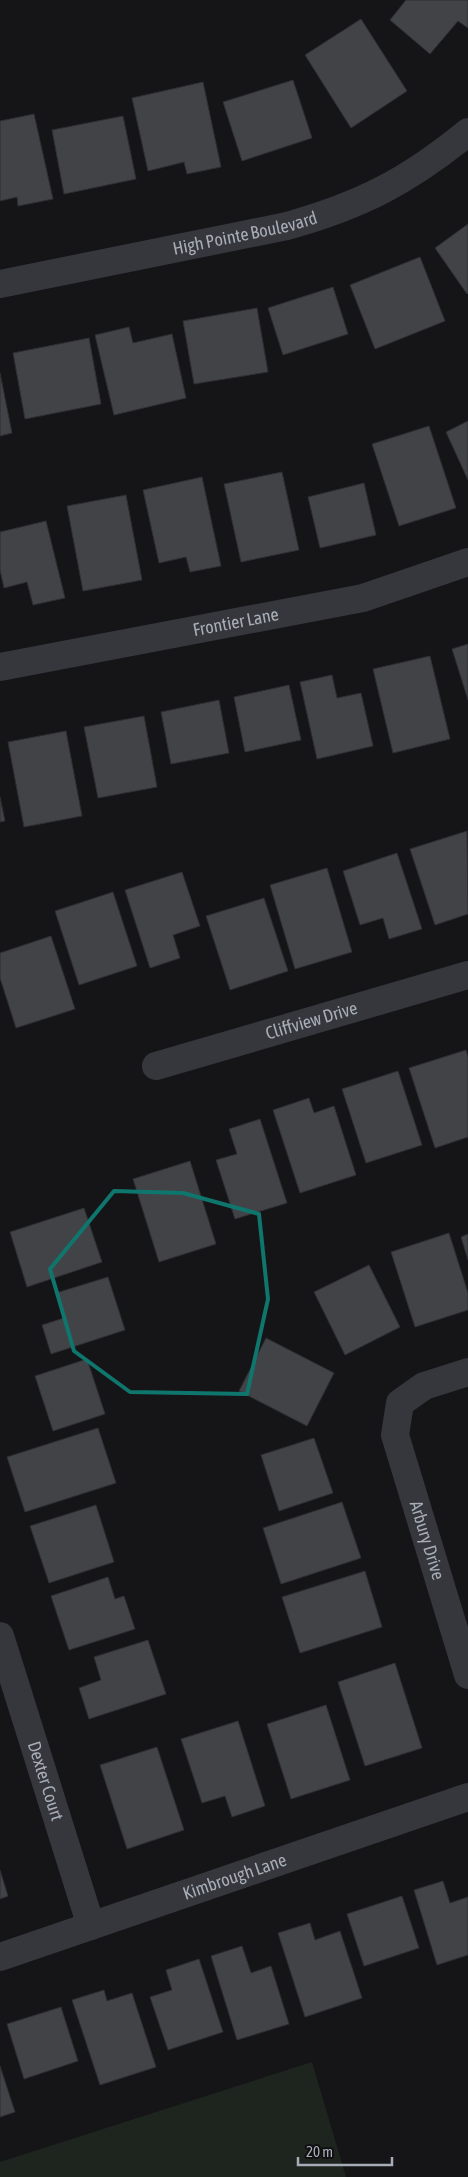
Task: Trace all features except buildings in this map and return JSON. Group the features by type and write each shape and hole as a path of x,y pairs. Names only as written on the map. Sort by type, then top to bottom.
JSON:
{"street":[{"name":"High Pointe Boulevard","path":"0,284 287,226 330,214 390,187 420,169 468,132"},
{"name":"Frontier Lane","path":"0,667 363,598 468,562"},
{"name":"Cliffview Drive","path":"156,1066 468,975"},
{"name":"Arbury Drive","path":"468,1372 424,1386 400,1403 395,1435 468,1675"},
{"name":"Dexter Court","path":"0,1636 91,1926"},
{"name":"Kimbrough Lane","path":"0,1957 468,1797"}],"highlighted area":[{"path":"114,1191 183,1193 259,1214 268,1299 247,1394 130,1392 74,1351 50,1269"}],"shaded area":[{"path":"312,2062 346,2177 0,2177 0,2162"}]}
